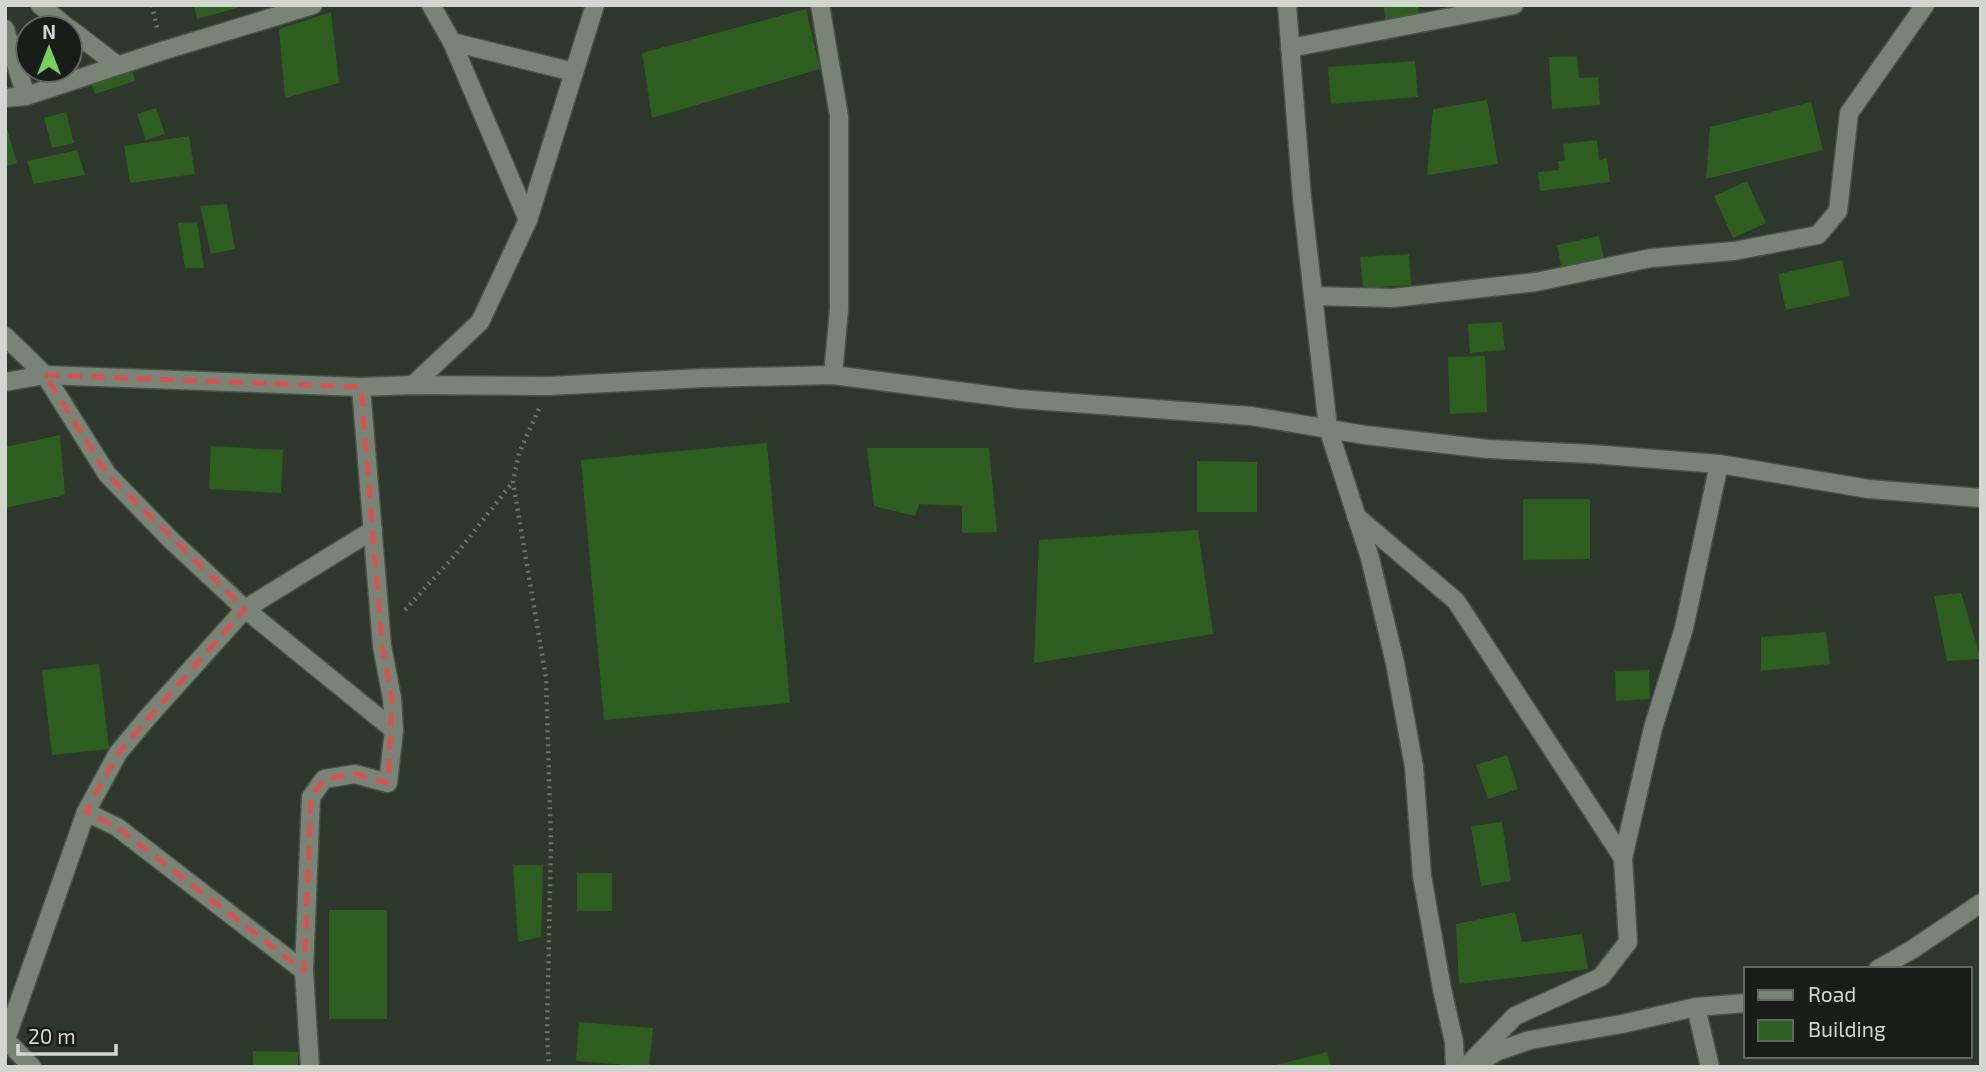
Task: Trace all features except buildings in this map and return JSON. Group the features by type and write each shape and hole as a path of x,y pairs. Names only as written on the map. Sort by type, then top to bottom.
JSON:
{"street":[{"path":"5,97 26,96 313,5"},
{"path":"431,5 452,42 528,220"},
{"path":"413,384 480,322 528,220 595,5"},
{"path":"820,5 839,116 839,309 833,375"},
{"path":"1287,5 1302,198 1328,428 1370,558 1395,663 1414,767 1422,876 1454,1042 1455,1067"},
{"path":"1290,48 1514,5"},
{"path":"1314,296 1393,298 1536,282 1651,258 1734,251 1818,235 1838,211 1849,113 1925,5"},
{"path":"5,29 26,96"},
{"path":"84,40 117,65"},
{"path":"452,42 574,72"},
{"path":"5,336 45,375 107,474 171,540 245,609 394,730"},
{"path":"5,382 45,375 361,387 413,384 549,386 833,375 1019,399 1251,416 1365,435 1488,449 1719,464 1869,489 1981,498"},
{"path":"310,1067 304,971 311,797 324,779 355,775 388,783 394,730 392,698 382,646 361,387"},
{"path":"1466,1067 1515,1016 1601,977 1628,942 1623,858 1653,728 1684,628 1719,464"},
{"path":"1356,516 1455,601 1623,858"},
{"path":"32,1067 5,1039 86,812 118,753 245,609 373,530"},
{"path":"86,812 117,827 304,971"},
{"path":"1882,967 1981,903"},
{"path":"1473,1067 1498,1051 1530,1040 1622,1024 1696,1007 1744,1003"},
{"path":"1696,1007 1710,1067"}],"path":[{"path":"549,386 519,453 513,482 545,678 551,842 547,1035 549,1067"},
{"path":"382,646 406,607 457,553 513,482"}],"highlighted area":[{"path":"45,375 361,387 382,646 392,698 388,783 355,774 324,779 311,797 304,971 117,827 86,812 118,753 245,609 107,474"}]}
